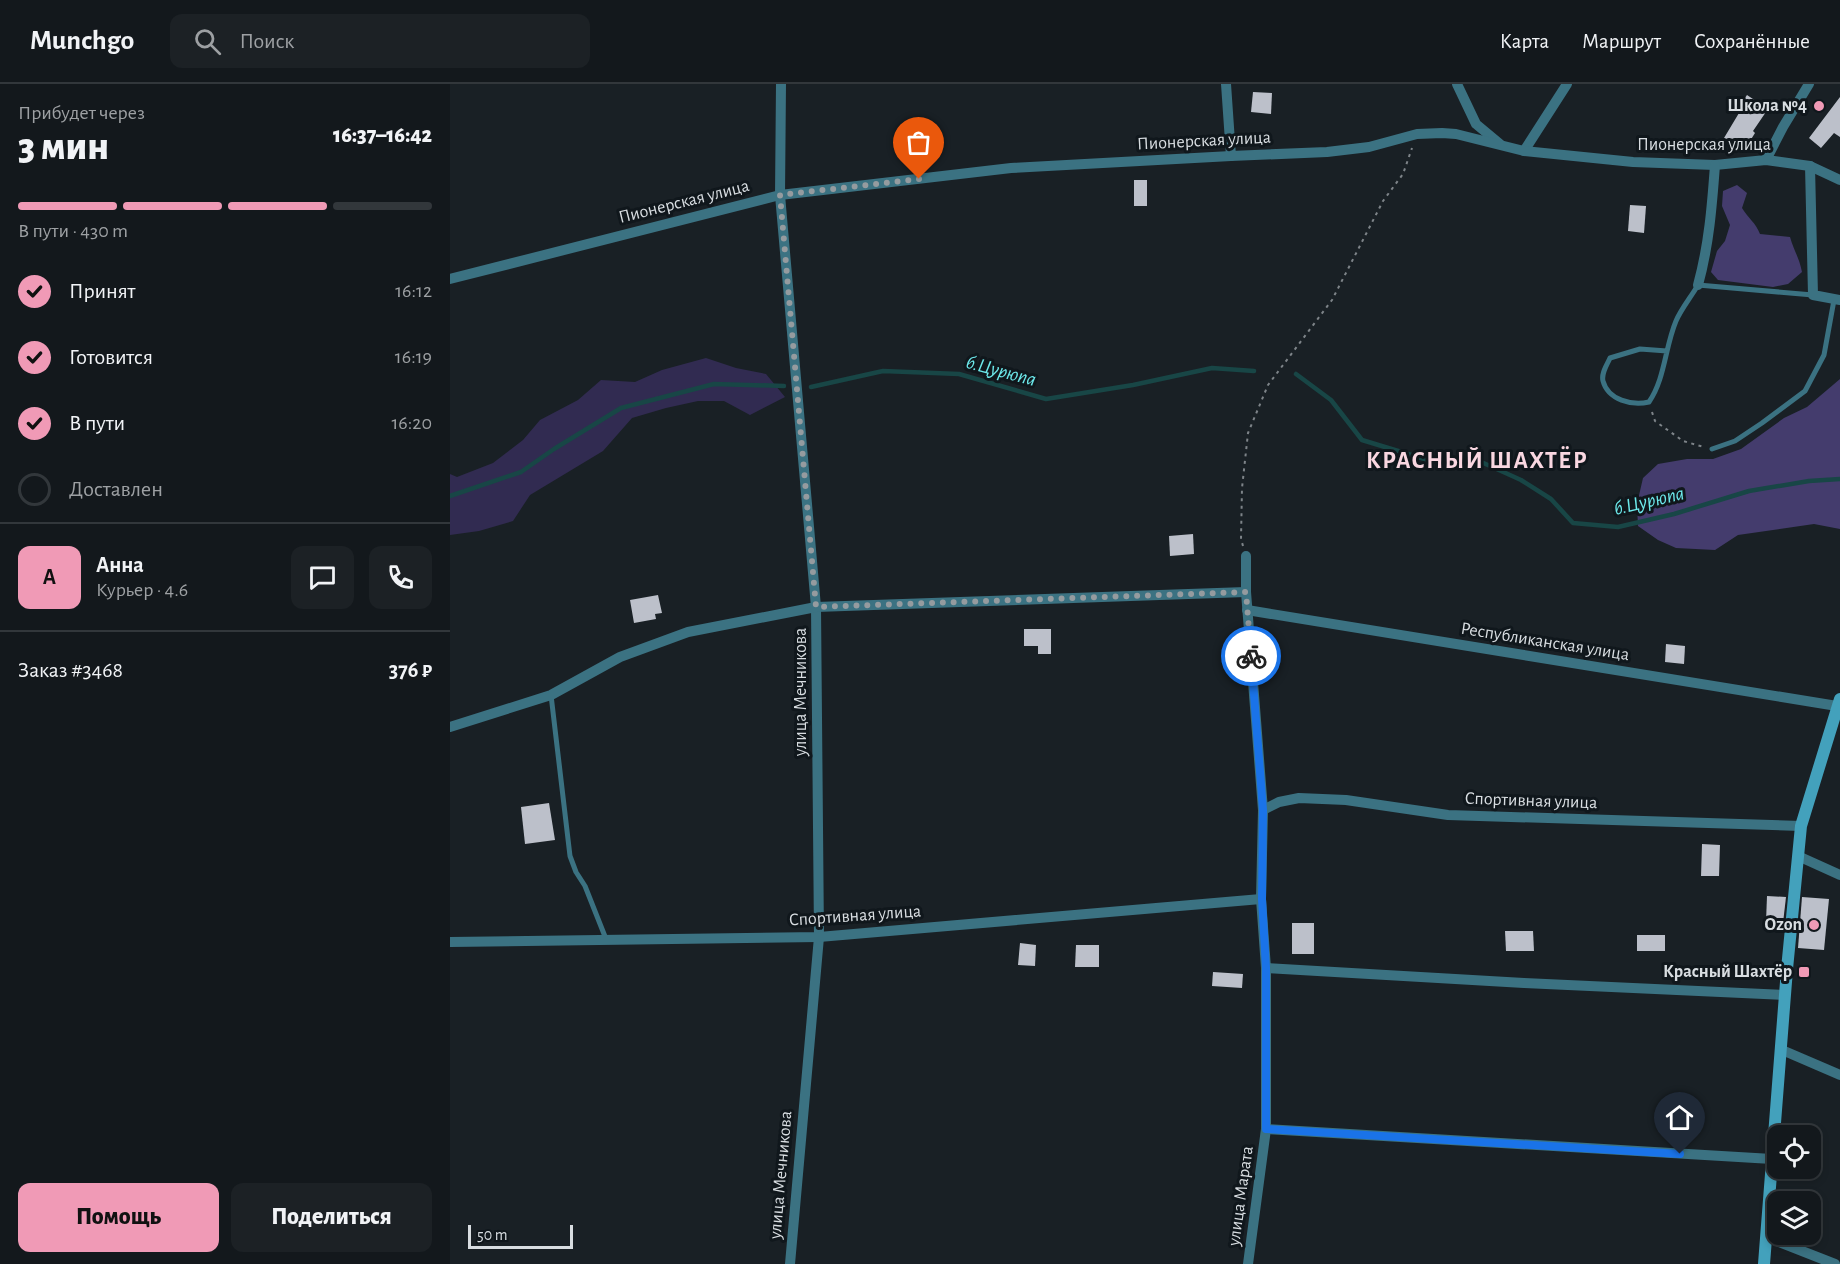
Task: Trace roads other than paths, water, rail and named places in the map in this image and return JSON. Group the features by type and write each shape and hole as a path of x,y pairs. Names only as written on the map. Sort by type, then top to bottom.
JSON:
{"street":[{"name":"улица Мечникова","path":"781,84 780,195 816,607 819,937 790,1264"},
{"path":"1226,84 1231,156"},
{"path":"1457,84 1476,124 1503,146"},
{"path":"1524,151 1567,84"},
{"path":"1766,160 1809,84"},
{"name":"Пионерская улица","path":"450,279 780,195 1011,168 1327,152 1369,147 1417,134 1456,134 1524,151 1633,162 1715,165 1766,160 1810,166 1840,180"},
{"path":"1698,285 1706,255 1715,165"},
{"path":"1810,166 1813,295 1837,300"},
{"name":"улица Марата","path":"1246,556 1246,592 1263,810 1262,899 1266,968 1266,1129 1248,1264"},
{"path":"450,727 551,695 620,657 688,632 816,607 1246,592"},
{"name":"Республиканская улица","path":"1248,610 1839,702"},
{"path":"1775,1125 1801,826 1839,702"},
{"name":"Спортивная улица","path":"1263,810 1279,802 1299,798 1346,800 1448,815 1801,826"},
{"path":"1798,856 1840,876"},
{"name":"Спортивная улица","path":"450,942 819,937 1262,899"},
{"path":"1266,968 1785,995"},
{"path":"1782,1050 1840,1075"},
{"path":"1266,1129 1767,1160"},
{"path":"1764,1264 1771,1179"},
{"path":"1766,1237 1835,1264"}],"lane":[{"path":"1667,351 1640,349 1611,358 1604,372 1603,381 1611,395 1629,402 1642,404 1649,402 1654,395 1676,321 1698,285 1813,295"},
{"path":"1712,449 1736,441 1805,391 1824,355 1837,300"},
{"path":"551,695 570,856 585,886 606,939"}],"waterway":[{"name":"б.Цурюпа","path":"811,387 883,371 959,374 1046,399 1133,385 1212,368 1254,371"},
{"name":"б.Цурюпа","path":"1296,374 1331,400 1362,440 1431,461 1479,461 1521,480 1551,499 1573,523 1618,527 1674,514 1749,491 1809,481 1840,479"},
{"name":"б.Цурюпа","path":"450,496 521,472 621,408 714,384 784,386"}],"place":[{"name":"Школа №4","path":"1819,106"},
{"name":"Ozon","path":"1814,925"},
{"name":"Красный Шахтёр","path":"1804,972"}],"district":[{"name":"КРАСНЫЙ ШАХТЁР","path":"1477,461"}]}
